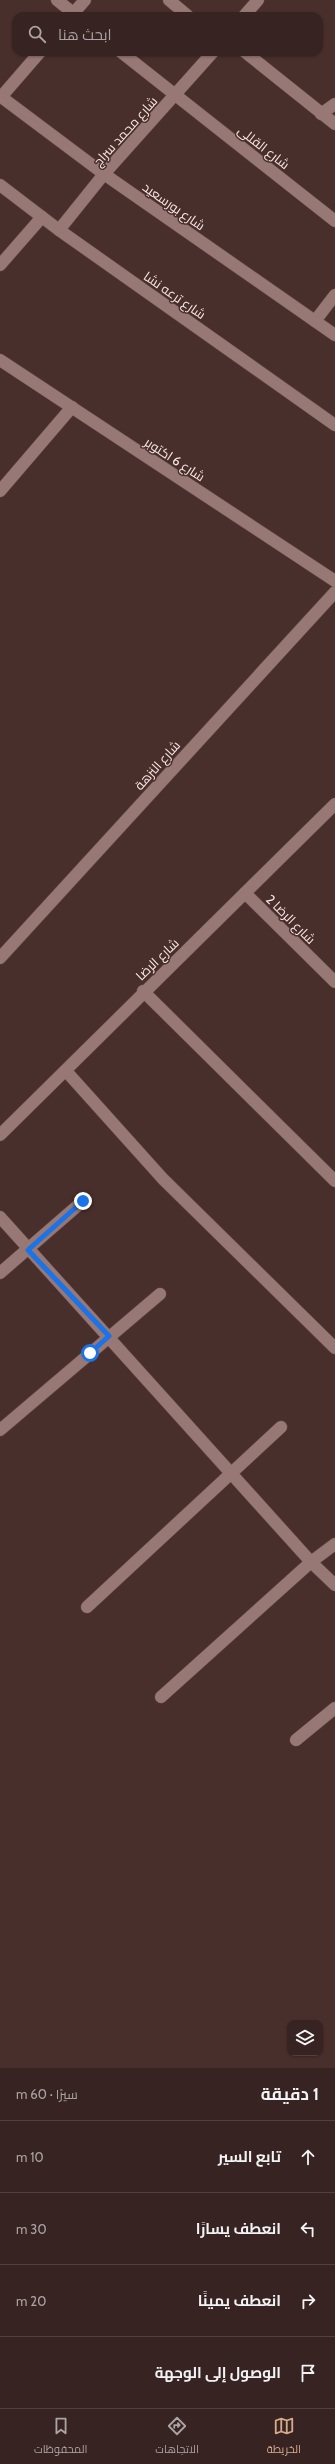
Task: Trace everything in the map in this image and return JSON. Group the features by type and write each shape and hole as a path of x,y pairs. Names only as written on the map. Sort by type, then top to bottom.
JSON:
{"street":[{"path":"57,0 71,12"},
{"path":"76,12 85,0"},
{"path":"169,0 183,12"},
{"path":"248,12 258,0"},
{"path":"1,96 36,56"},
{"name":"شارع القللى","path":"126,56 335,220"},
{"name":"شارع محمد سراج","path":"59,230 104,174 210,56"},
{"path":"250,56 335,124"},
{"name":"شارع بورسعيد","path":"1,96 104,174 335,335"},
{"path":"321,114 335,104"},
{"name":"شارع ترعه نشا","path":"0,185 59,230 335,425"},
{"path":"0,265 42,217"},
{"path":"315,321 335,295"},
{"name":"شارع 6 اكتوبر","path":"0,360 335,581"},
{"path":"0,491 72,407"},
{"name":"شارع النزهة","path":"0,958 335,592"},
{"name":"شارع الرضا","path":"0,1135 66,1072 143,991 332,812"},
{"name":"شارع الرضا 2","path":"245,893 335,982"},
{"path":"143,991 335,1181"},
{"path":"66,1072 163,1179 335,1348"},
{"path":"0,1273 83,1201"},
{"path":"0,1217 28,1250 109,1336 311,1562 335,1585"},
{"path":"0,1430 160,1294"},
{"path":"87,1607 281,1427"},
{"path":"161,1697 311,1562 335,1544"},
{"path":"296,1740 335,1708"}],"route":[{"path":"83,1201 28,1250 109,1336 90,1353"}]}
